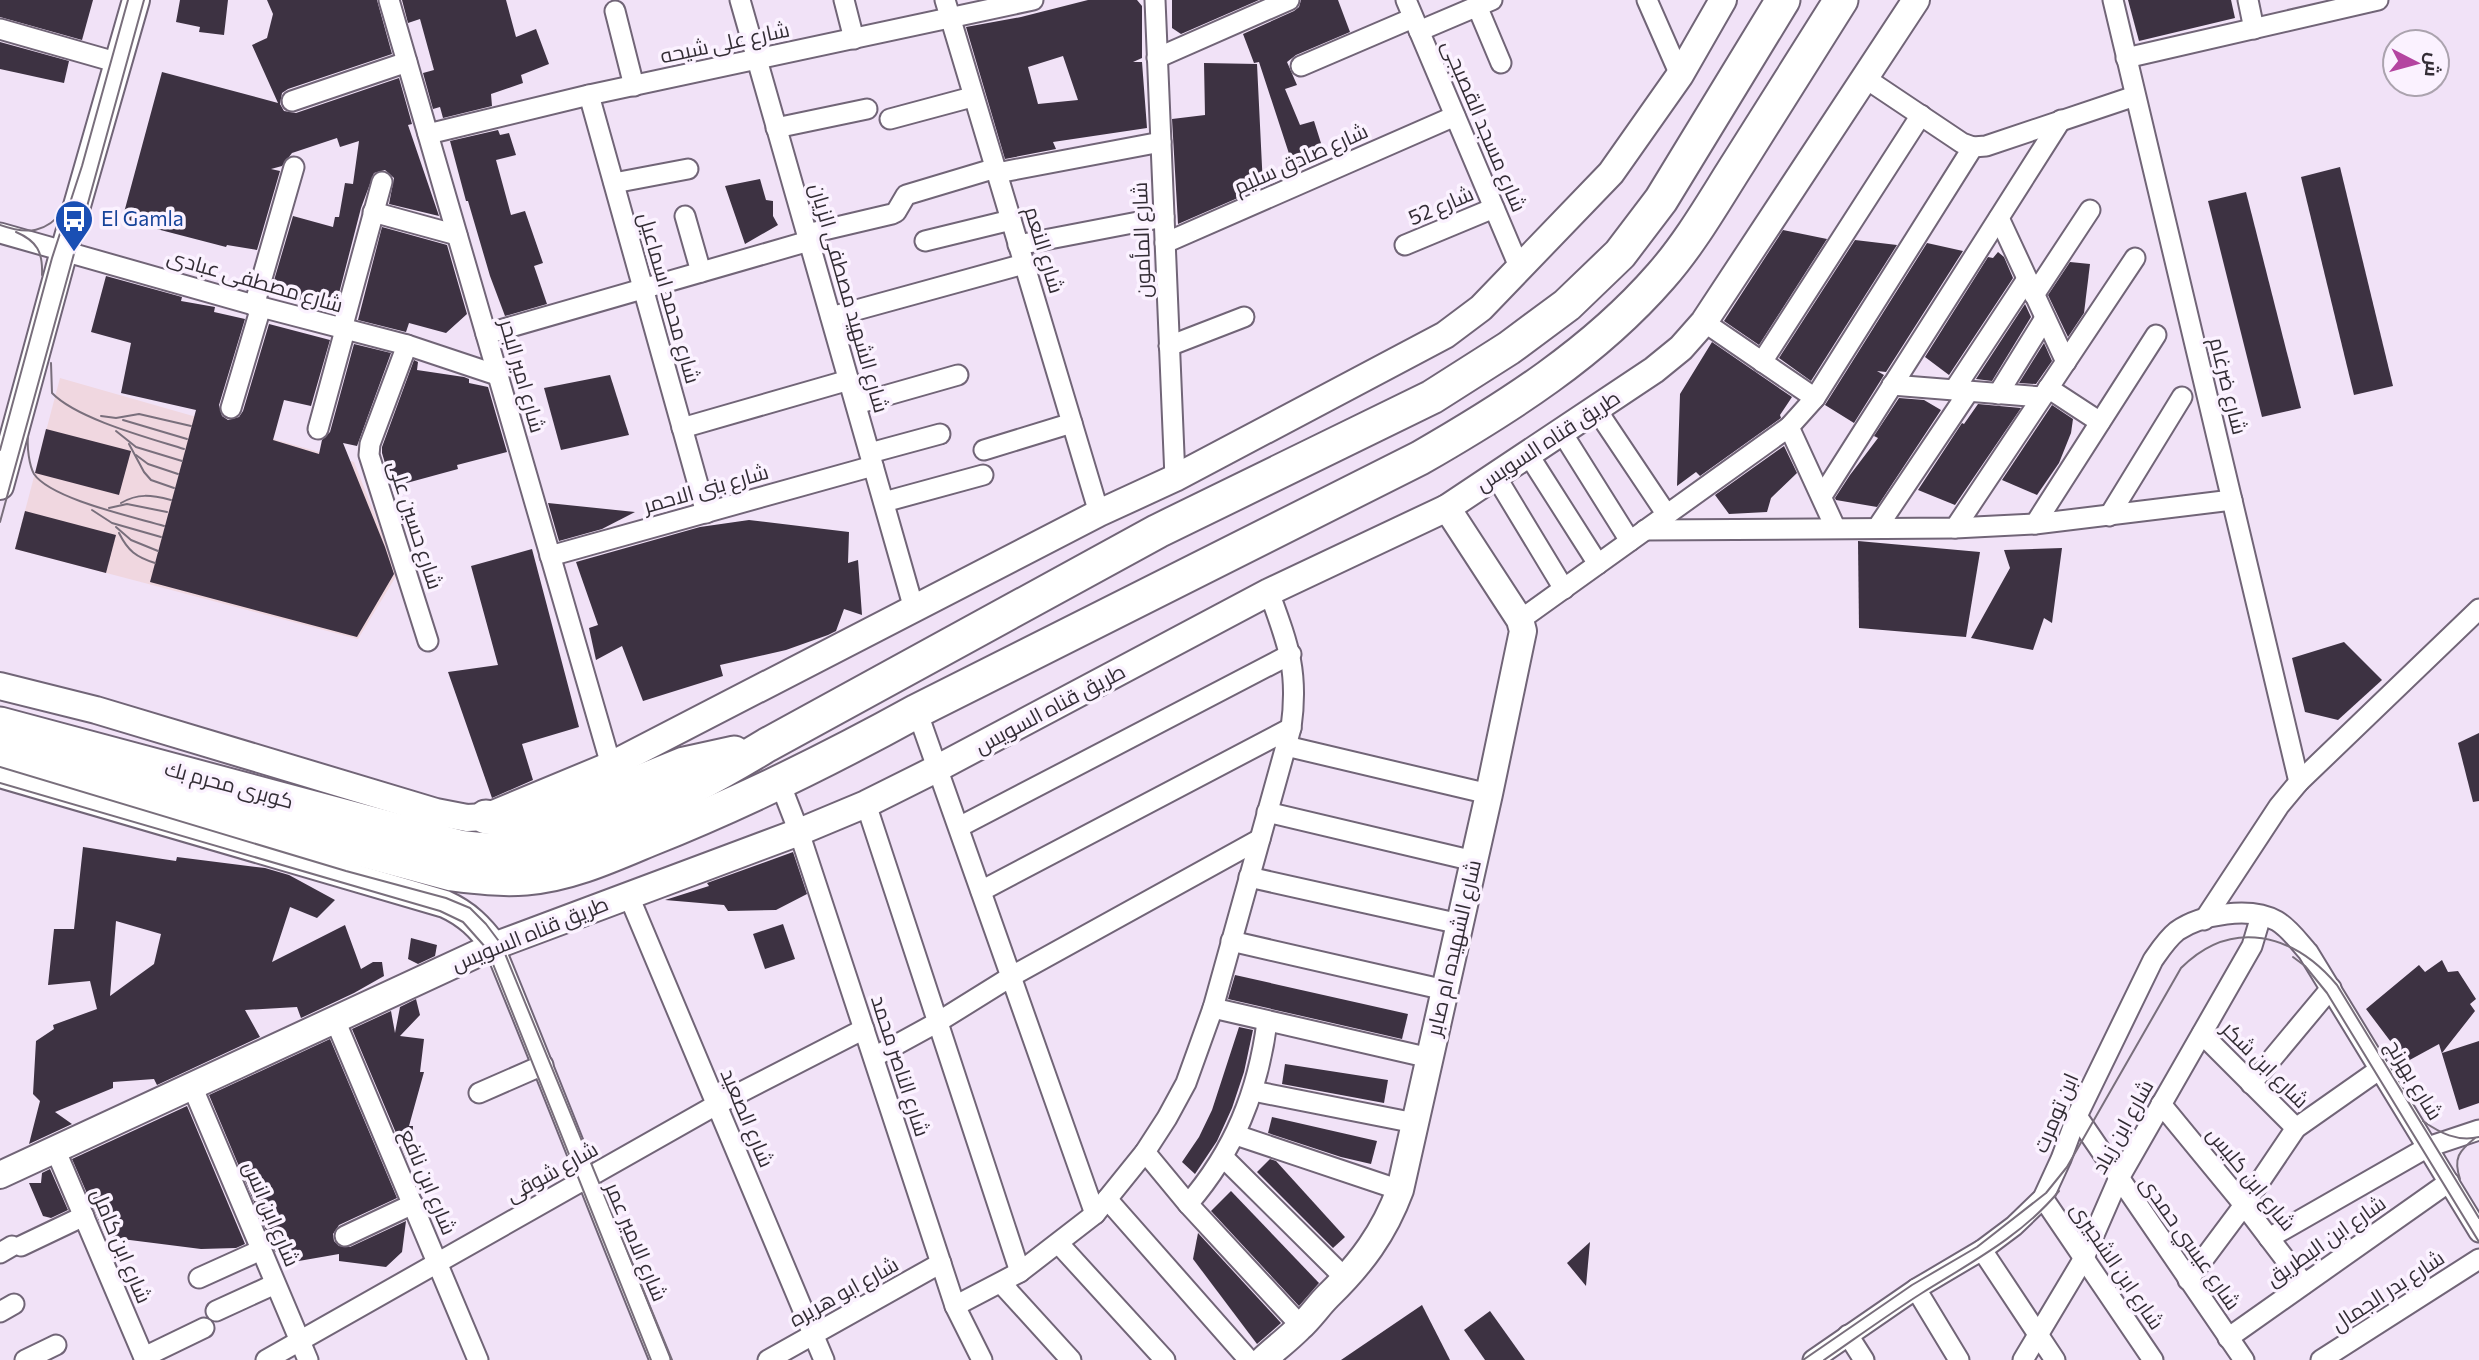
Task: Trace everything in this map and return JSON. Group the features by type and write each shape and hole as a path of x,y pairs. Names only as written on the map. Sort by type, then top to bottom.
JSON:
{"highway":[{"path":"455,860 555,842 604,827 679,795 1158,531 1432,397 1509,348 1567,305 1620,254 1661,200 1783,0"},
{"name":"طريق قناه السويس","path":"455,860 484,878 527,878 597,860 706,817 780,783 917,711 1420,458 1482,423 1536,387 1595,341 1661,276 1698,228 1841,0"},
{"name":"كوبرى محرم بك","path":"0,723 455,860"},
{"path":"486,817 530,823 554,817 684,764 767,745"},
{"name":"كوبرى محرم بك","path":"0,752 455,860"}],"street":[{"path":"0,486 8,432 64,251 136,0"},
{"name":"شارع امير البحر","path":"389,0 611,765"},
{"name":"شارع الشهيد مصطفى الزيان","path":"740,0 914,609"},
{"path":"844,0 854,39"},
{"name":"شارع على شيحه","path":"428,134 589,95 854,39 947,9 1033,0"},
{"name":"شارع المأمون","path":"1155,0 1175,478"},
{"path":"1157,58 1289,0"},
{"path":"1647,0 1680,75"},
{"path":"0,686 96,710 436,812 467,818 486,817 611,765 1099,513 1175,478 1445,335 1481,307 1520,269 1611,173 1680,75 1723,0"},
{"name":"طريق قناه السويس","path":"0,1175 494,946 799,832 866,804 1269,592 1447,508 1654,370 1681,348 1704,322 1916,0"},
{"name":"شارع ضرغام","path":"2113,0 2299,782"},
{"path":"2248,0 2255,29"},
{"path":"2126,58 2378,0"},
{"path":"1301,66 1412,16 1484,3 1501,63"},
{"name":"شارع النعم","path":"947,9 1099,513"},
{"path":"615,11 634,86"},
{"name":"شارع مسجد القصبجى","path":"1412,16 1520,269"},
{"path":"0,29 119,63"},
{"path":"292,101 407,62"},
{"path":"1865,78 1962,143 1973,147 1986,146 2135,96"},
{"name":"شارع محمد اسماعيل","path":"589,95 706,513"},
{"path":"890,120 972,97"},
{"path":"776,128 867,109"},
{"path":"1762,362 1920,115"},
{"name":"شارع صادق سليم","path":"1165,243 1455,116"},
{"path":"1822,496 2061,120"},
{"path":"486,334 892,214 906,195 996,170 1161,142"},
{"path":"1447,508 1520,620 1789,426 1815,398 1973,147"},
{"path":"231,408 294,167"},
{"path":"614,183 688,169"},
{"path":"318,429 382,182"},
{"name":"شارع 52","path":"1405,245 1494,208"},
{"path":"1877,528 1962,391 2031,287 2090,210"},
{"path":"373,212 457,235"},
{"path":"685,216 701,272"},
{"path":"1018,245 1164,217"},
{"path":"1999,218 2066,362"},
{"path":"925,241 1011,220"},
{"name":"شارع مصطفى عبادى","path":"0,233 258,307 407,345 498,374"},
{"path":"1955,528 2135,258"},
{"path":"831,317 1024,264"},
{"path":"1169,345 1244,317"},
{"path":"1998,394 2045,318"},
{"path":"1704,322 1815,398"},
{"path":"2035,524 2156,335"},
{"name":"شارع حسين على","path":"407,345 370,444 369,455 428,640"},
{"path":"856,404 958,375"},
{"path":"682,428 849,380"},
{"path":"1892,385 1998,394 2045,393 2100,422"},
{"path":"2109,516 2182,397"},
{"path":"1596,409 1667,514"},
{"path":"984,450 1072,423"},
{"path":"1789,426 1835,527"},
{"path":"1561,431 1638,536"},
{"name":"شارع بنى الاحمر","path":"550,556 706,513 940,434"},
{"path":"1528,454 1598,564"},
{"path":"884,502 983,475"},
{"path":"1495,475 1564,589"},
{"path":"1638,536 1835,527 1955,528 2035,524 2232,500"},
{"path":"955,1306 1020,1272 1059,1244 1101,1206 1145,1152 1186,1083 1213,1008 1289,737 1294,682 1291,653 1269,592"},
{"path":"2204,920 2279,806 2299,782 2479,609"},
{"name":"شارع الشهيده ام صابر","path":"1263,1360 1347,1280 1377,1239 1392,1212 1400,1190 1521,643 1523,631 1520,620"},
{"path":"959,827 1291,653"},
{"path":"917,711 1012,976 1101,1206 1249,1360"},
{"path":"981,891 1289,737 1489,794"},
{"path":"0,774 445,904 465,914 494,946"},
{"name":"شارع الناصر محمد","path":"780,783 799,832 955,1306 982,1360"},
{"path":"866,804 1020,1272"},
{"path":"1267,812 1474,861"},
{"path":"874,1057 938,1022 1012,976 1260,839"},
{"path":"1249,877 1460,924"},
{"name":"شارع الصعيد","path":"628,894 824,1360"},
{"name":"ابن تومرت","path":"1813,1360 1916,1289 1982,1250 2014,1226 2043,1198 2062,1159 2077,1116 2152,960 2168,939 2178,931 2204,920 2233,915 2261,916"},
{"name":"شارع بهرنج","path":"2261,916 2278,922 2308,953 2479,1232"},
{"name":"شارع ابن زياد","path":"2023,1360 2084,1258 2118,1180 2252,946 2261,916"},
{"path":"1231,941 1445,990"},
{"name":"شارع الامير عمر","path":"494,946 660,1360"},
{"path":"2251,1084 2331,988"},
{"path":"1213,1008 1267,1023 1430,1058"},
{"name":"شارع ابن نافع","path":"335,1020 478,1360"},
{"path":"1188,1205 1236,1135 1260,1069 1267,1023"},
{"name":"شارع شوقى","path":"266,1360 304,1351 437,1263 716,1105 864,1029"},
{"name":"شارع ابن شكر","path":"2202,1034 2296,1128"},
{"path":"479,1093 543,1065"},
{"name":"شارع ابن شكر","path":"2188,1280 2244,1205 2296,1128 2380,1069"},
{"name":"شارع ابن انس","path":"192,1087 304,1351"},
{"path":"1253,1091 1415,1123"},
{"name":"شارع ابن كليس","path":"2161,1104 2244,1205 2304,1284"},
{"name":"شارع عيسي حمدى","path":"2077,1116 2118,1180 2244,1360"},
{"path":"2269,1238 2428,1147 2479,1130"},
{"path":"1236,1135 1400,1190"},
{"name":"شارع ابن كامل","path":"55,1149 145,1359"},
{"path":"1145,1152 1188,1205 1301,1326"},
{"path":"1223,1157 1347,1280"},
{"name":"شارع ابن البطريق","path":"2228,1338 2449,1182"},
{"name":"شارع ابن الشجيرى","path":"2043,1198 2153,1360"},
{"path":"345,1236 413,1204"},
{"path":"11,1248 84,1216"},
{"path":"1059,1244 1165,1360"},
{"path":"199,1278 261,1250"},
{"path":"1982,1250 2055,1360"},
{"name":"شارع بدر الجمال","path":"2321,1360 2479,1259"},
{"name":"شارع ابو هريره","path":"768,1360 941,1263"},
{"path":"1001,1283 1072,1360"},
{"path":"216,1311 275,1284"},
{"path":"1916,1289 1959,1360"},
{"path":"145,1359 204,1328"},
{"path":"1848,1335 1864,1360"},
{"path":"25,1360 56,1345"}],"shaded area":[{"path":"60,378 354,462 398,573 358,639 15,549"}],"building":[{"path":"0,0 93,0 82,40 0,17"},
{"path":"180,0 228,0 224,35 199,32 200,27 176,22"},
{"path":"267,0 377,0 392,54 288,89 282,93 280,104 284,111 296,113 399,78 412,124 408,125 439,216 389,204 394,178 385,170 374,173 361,208 336,305 308,297 306,304 270,294 293,216 333,227 335,217 339,217 345,183 353,184 359,141 340,147 337,138 292,153 282,166 271,169 280,171 257,250 226,247 122,220 162,72 278,103 252,45 267,38 273,14"},
{"path":"402,0 506,0 516,37 536,29 549,64 521,75 523,83 491,94 492,106 443,118 440,107 433,109 423,73 434,70 420,19 408,23"},
{"path":"1088,0 1137,0 1142,6 1142,58 1133,62 1142,62 1147,128 1053,142 1056,149 1005,159 966,27 1021,17","holes":["1063,56 1078,100 1038,104 1028,67"]},
{"path":"1172,0 1259,0 1181,34 1172,28"},
{"path":"1301,0 1338,0 1350,32 1296,55 1287,62 1297,85 1285,89 1300,125 1314,121 1326,159 1295,172 1259,62 1254,63 1243,34 1294,11"},
{"path":"2128,0 2231,0 2235,18 2139,41"},
{"path":"0,42 69,61 64,83 0,69"},
{"path":"1204,63 1257,64 1263,187 1178,224 1172,119 1205,115"},
{"path":"498,130 500,135 509,133 516,155 496,160 511,215 525,211 543,263 534,266 547,304 505,316 466,201 450,141"},
{"path":"2340,167 2393,386 2354,395 2301,177"},
{"path":"760,179 766,200 773,201 773,216 778,225 745,244 725,186"},
{"path":"2246,192 2301,408 2262,417 2208,201"},
{"path":"382,227 447,245 467,314 446,333 409,323 406,332 358,320"},
{"path":"1783,230 1827,239 1759,345 1724,321"},
{"path":"1855,240 1897,245 1811,381 1779,358"},
{"path":"1927,243 1963,251 1886,372 1877,371 1884,375 1854,423 1825,405"},
{"path":"1998,252 2004,257 2013,278 1949,375 1925,357 1988,257 1993,258"},
{"path":"2070,262 2090,264 2084,313 2068,337 2048,295"},
{"path":"106,276 182,297 181,301 215,307 214,312 245,319 219,405 222,416 228,420 239,417 243,411 269,324 330,340 311,406 284,400 273,440 319,454 322,440 330,432 354,344 391,353 357,446 343,443 394,574 357,637 150,582 196,410 121,393 131,343 91,332"},
{"path":"2025,304 2031,317 1992,381 1976,379"},
{"path":"1712,342 1792,397 1780,415 1781,418 1700,476 1696,472 1677,486 1680,394"},
{"path":"2044,343 2052,361 2036,384 2019,383"},
{"path":"414,360 418,362 417,370 464,377 469,379 469,383 488,387 507,452 457,465 458,469 392,487 382,447"},
{"path":"610,375 629,435 561,450 544,388"},
{"path":"1899,398 1924,400 1941,410 1877,507 1836,500 1850,475 1878,438 1874,436"},
{"path":"1978,404 2021,408 1955,505 1918,490 1962,423 1964,424"},
{"path":"2052,405 2073,419 2071,433 2059,463 2037,495 2002,480"},
{"path":"46,429 131,451 119,495 35,473"},
{"path":"1784,446 1797,473 1771,498 1767,512 1729,514 1715,495"},
{"path":"548,503 635,512 602,529 559,541"},
{"path":"25,511 116,535 106,573 15,549"},
{"path":"749,520 849,532 848,563 858,560 862,615 844,609 836,631 828,635 786,650 720,665 723,676 643,701 622,646 596,660 589,628 598,625 576,562 700,527"},
{"path":"1858,541 1980,552 1966,637 1859,628"},
{"path":"2062,548 2052,623 2044,618 2033,650 1971,638 2010,568 2004,550"},
{"path":"532,549 579,727 522,744 533,780 492,798 448,672 498,665 471,566"},
{"path":"2344,642 2382,680 2338,720 2305,712 2292,658"},
{"path":"2479,733 2479,801 2473,802 2458,743"},
{"path":"83,847 176,861 177,857 265,868 289,875 335,900 317,918 290,907 272,962 345,925 361,969 373,962 382,962 384,976 301,1018 297,1007 245,1010 260,1037 157,1085 154,1079 113,1082 113,1088 55,1112 72,1124 29,1144 40,1101 33,1094 36,1041 54,1029 53,1025 97,1009 90,981 48,985 54,929 74,929","holes":["116,921 161,934 154,964 110,996"]},
{"path":"793,852 807,894 776,910 728,911 724,905 665,900 709,886 707,883"},
{"path":"783,924 795,959 765,969 753,934"},
{"path":"411,938 437,945 435,956 418,964 408,959"},
{"path":"2442,960 2448,972 2458,971 2476,999 2470,1004 2475,1011 2442,1053 2479,1041 2479,1103 2459,1110 2439,1044 2406,1062 2366,1009 2419,965 2425,972"},
{"path":"1235,975 1408,1014 1402,1039 1228,999"},
{"path":"416,999 420,1015 400,1036 424,1039 420,1072 424,1072 409,1126 413,1126 412,1153 407,1159 352,1029 391,1011 395,1033 400,1007"},
{"path":"1239,1027 1253,1030 1244,1072 1217,1141 1195,1174 1182,1162 1199,1137 1212,1110"},
{"path":"330,1039 397,1198 339,1225 333,1234 334,1241 339,1246 350,1247 406,1221 402,1252 386,1267 339,1261 339,1254 293,1262 290,1255 275,1252 209,1095"},
{"path":"1285,1064 1388,1080 1384,1103 1282,1084"},
{"path":"187,1106 245,1244 236,1248 201,1249 106,1237 72,1159"},
{"path":"1272,1117 1377,1141 1371,1164 1268,1133"},
{"path":"1270,1159 1276,1161 1345,1237 1333,1248 1257,1172"},
{"path":"50,1169 68,1210 51,1218 43,1216 29,1183 41,1183 42,1173"},
{"path":"1231,1191 1319,1283 1299,1306 1211,1211"},
{"path":"1198,1233 1281,1323 1257,1344 1193,1259"},
{"path":"1590,1242 1586,1286 1567,1263"},
{"path":"1422,1305 1450,1360 1341,1360"},
{"path":"1490,1311 1525,1360 1485,1360 1464,1330"}],"tram line":[{"path":"0,450 52,258 82,166 128,0"},
{"path":"0,522 144,0"},
{"path":"0,225 19,230 36,230 51,223 65,209"},
{"path":"16,232 34,243 40,254 42,275"},
{"path":"51,363 52,393 63,402 114,427 184,449"},
{"path":"101,416 116,418 139,414 191,426"},
{"path":"123,420 187,439"},
{"path":"116,431 136,447 182,461"},
{"path":"28,437 32,470 43,483 94,506 164,526"},
{"path":"129,444 151,480 174,488"},
{"path":"136,455 148,464 178,474"},
{"path":"121,503 145,496 171,500"},
{"path":"109,508 127,504 167,512"},
{"path":"92,510 112,523 161,537"},
{"path":"116,527 131,540 158,551"},
{"path":"119,533 133,552 155,563"},
{"path":"0,767 346,871 446,898 470,908 501,944 672,1360"},
{"path":"0,783 440,911 463,922 487,949 651,1360"},
{"path":"1803,1360 1912,1285 1977,1247 2046,1193 2067,1167 2181,968 2201,952 2221,942 2262,938 2282,944 2302,954 2337,985 2479,1218"},
{"path":"2293,957 2305,966 2327,993 2479,1242"},
{"path":"2423,1121 2449,1135 2479,1137"},
{"path":"2460,1179 2457,1160 2475,1138"},
{"path":"1824,1360 2012,1235 2029,1222 2059,1191"}],"place":[{"name":"El Gamla","path":"74,253"}]}
